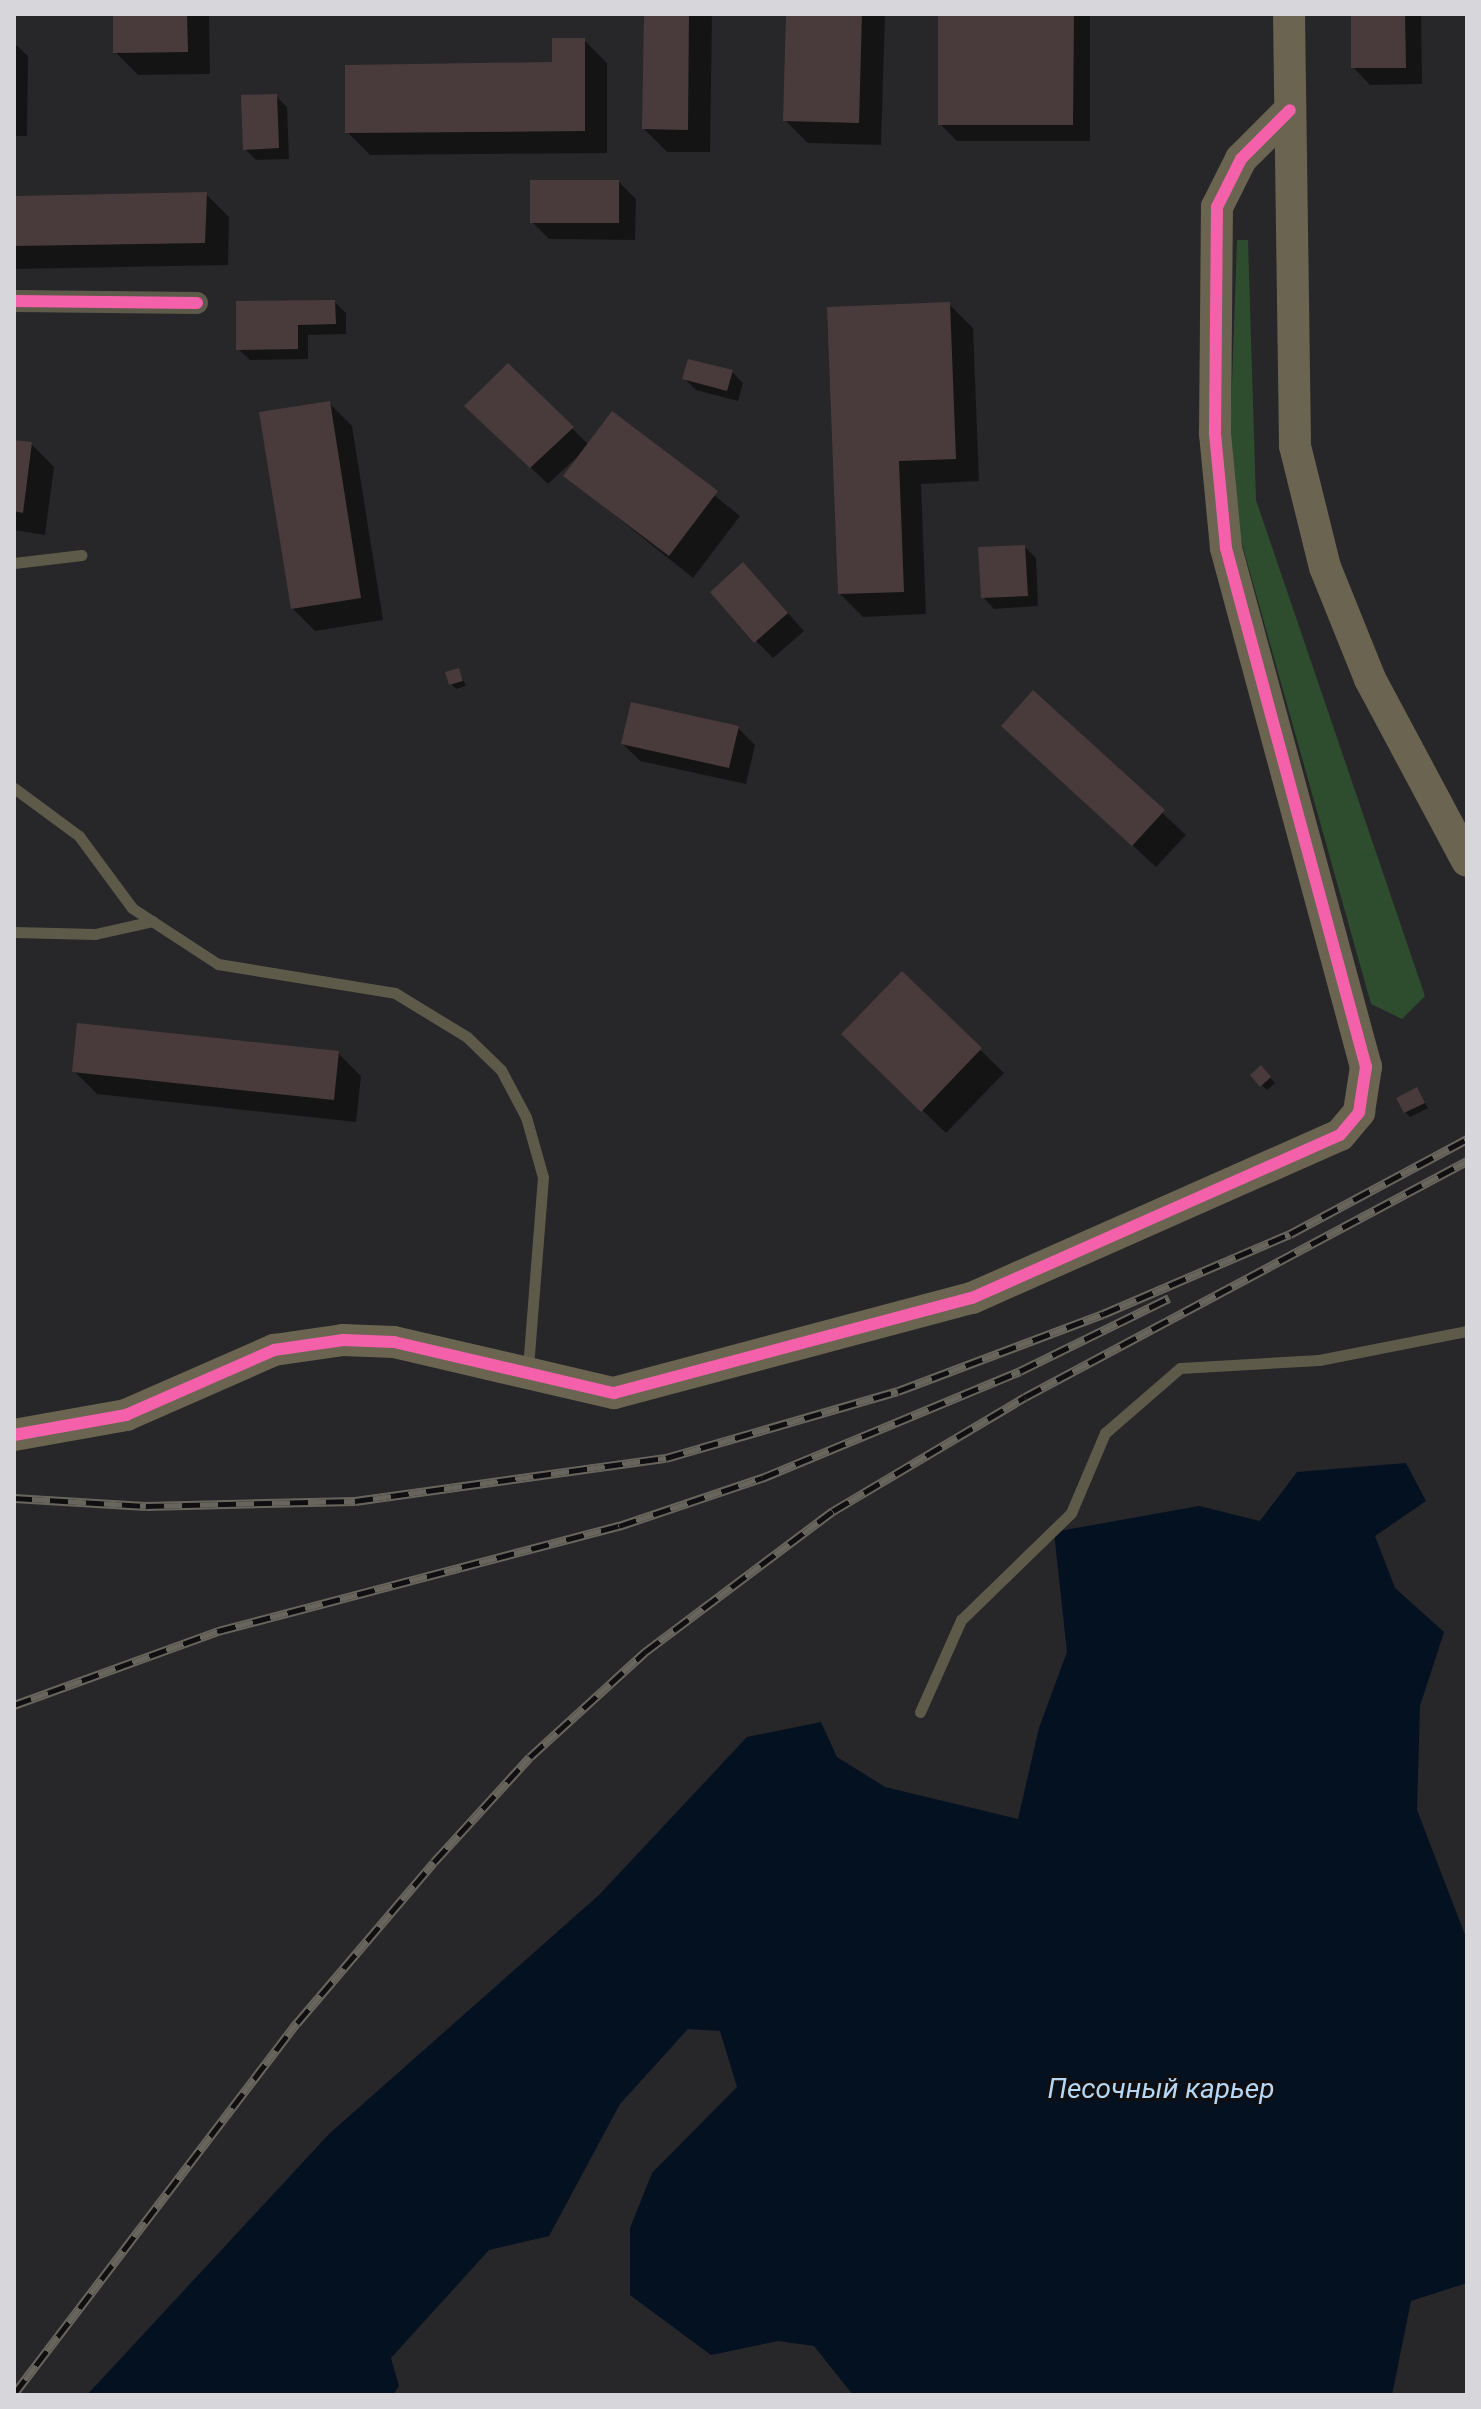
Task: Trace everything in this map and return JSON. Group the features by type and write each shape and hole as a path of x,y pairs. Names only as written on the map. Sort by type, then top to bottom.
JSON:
{"street":[{"path":"1289,14 1295,446 1325,567 1370,679 1467,861"},
{"path":"14,1435 126,1415 274,1350 343,1340 394,1342 614,1393 972,1298 1313,1152 1359,1112 1366,1067 1226,548 1215,433 1217,207 1241,159 1290,110"},
{"path":"14,301 197,303"}],"lane":[{"path":"14,563 82,555"},
{"path":"14,788 79,836 132,908 218,964 395,993 467,1037 501,1070 526,1117 543,1177 527,1373"},
{"path":"14,932 95,934 153,921"},
{"path":"920,1712 961,1620 1071,1513 1105,1433 1180,1368 1319,1360 1467,1331"}],"green space":[{"path":"1237,240 1248,240 1256,500 1425,996 1402,1019 1371,1004 1237,526 1230,442"}],"water":[{"name":"Песочный карьер","path":"1406,1463 1426,1501 1375,1536 1395,1588 1444,1632 1420,1706 1417,1810 1467,1940 1467,2283 1411,2301 1392,2395 853,2395 814,2346 778,2341 711,2355 630,2295 630,2228 652,2173 737,2087 720,2031 688,2029 620,2104 549,2236 489,2250 391,2358 399,2386 393,2395 87,2395 329,2134 599,1895 747,1737 821,1722 837,1757 885,1787 1018,1819 1039,1728 1067,1652 1054,1532 1199,1506 1260,1521 1297,1472"}],"building":[{"path":"113,14 187,14 188,52 113,53"},
{"path":"644,14 689,14 688,130 642,129"},
{"path":"786,14 862,14 859,123 783,121"},
{"path":"938,14 1074,14 1073,125 938,125"},
{"path":"1351,14 1405,14 1406,68 1351,68"},
{"path":"552,38 585,38 585,131 345,133 345,65 552,62"},
{"path":"277,94 279,148 243,150 241,95"},
{"path":"530,180 619,180 619,223 530,223"},
{"path":"207,192 205,243 14,246 14,196"},
{"path":"335,300 336,324 298,325 298,349 236,350 236,301"},
{"path":"950,302 956,459 899,461 904,592 838,594 827,307"},
{"path":"688,359 733,370 727,391 682,379"},
{"path":"508,363 574,427 530,468 464,406"},
{"path":"330,401 361,598 291,609 259,412"},
{"path":"612,411 718,491 669,556 563,476"},
{"path":"14,440 32,442 23,513 14,511"},
{"path":"1025,545 1028,596 981,598 978,547"},
{"path":"743,562 788,613 754,643 710,592"},
{"path":"459,668 463,681 449,685 445,672"},
{"path":"1033,690 1165,810 1132,846 1001,726"},
{"path":"631,702 739,726 729,768 621,744"},
{"path":"902,971 982,1048 921,1112 841,1034"},
{"path":"77,1023 339,1051 334,1100 72,1072"},
{"path":"1261,1065 1271,1077 1260,1087 1250,1075"},
{"path":"1417,1087 1425,1103 1404,1113 1396,1098"}],"railway":[{"path":"14,1498 146,1506 355,1501 666,1458 898,1391 1103,1314 1290,1234 1467,1139"},
{"path":"14,2394 297,2023 434,1862 530,1757 645,1652 833,1511 1025,1397 1467,1161"},
{"path":"14,1705 218,1631 619,1526 762,1478 1020,1371 1169,1298"}],"cycle path":[{"path":"14,1435 126,1415 274,1350 343,1340 394,1342 614,1393 972,1298 1340,1135 1359,1112 1366,1067 1226,548 1215,433 1217,207 1241,159 1290,110"},
{"path":"14,301 197,303"}]}
